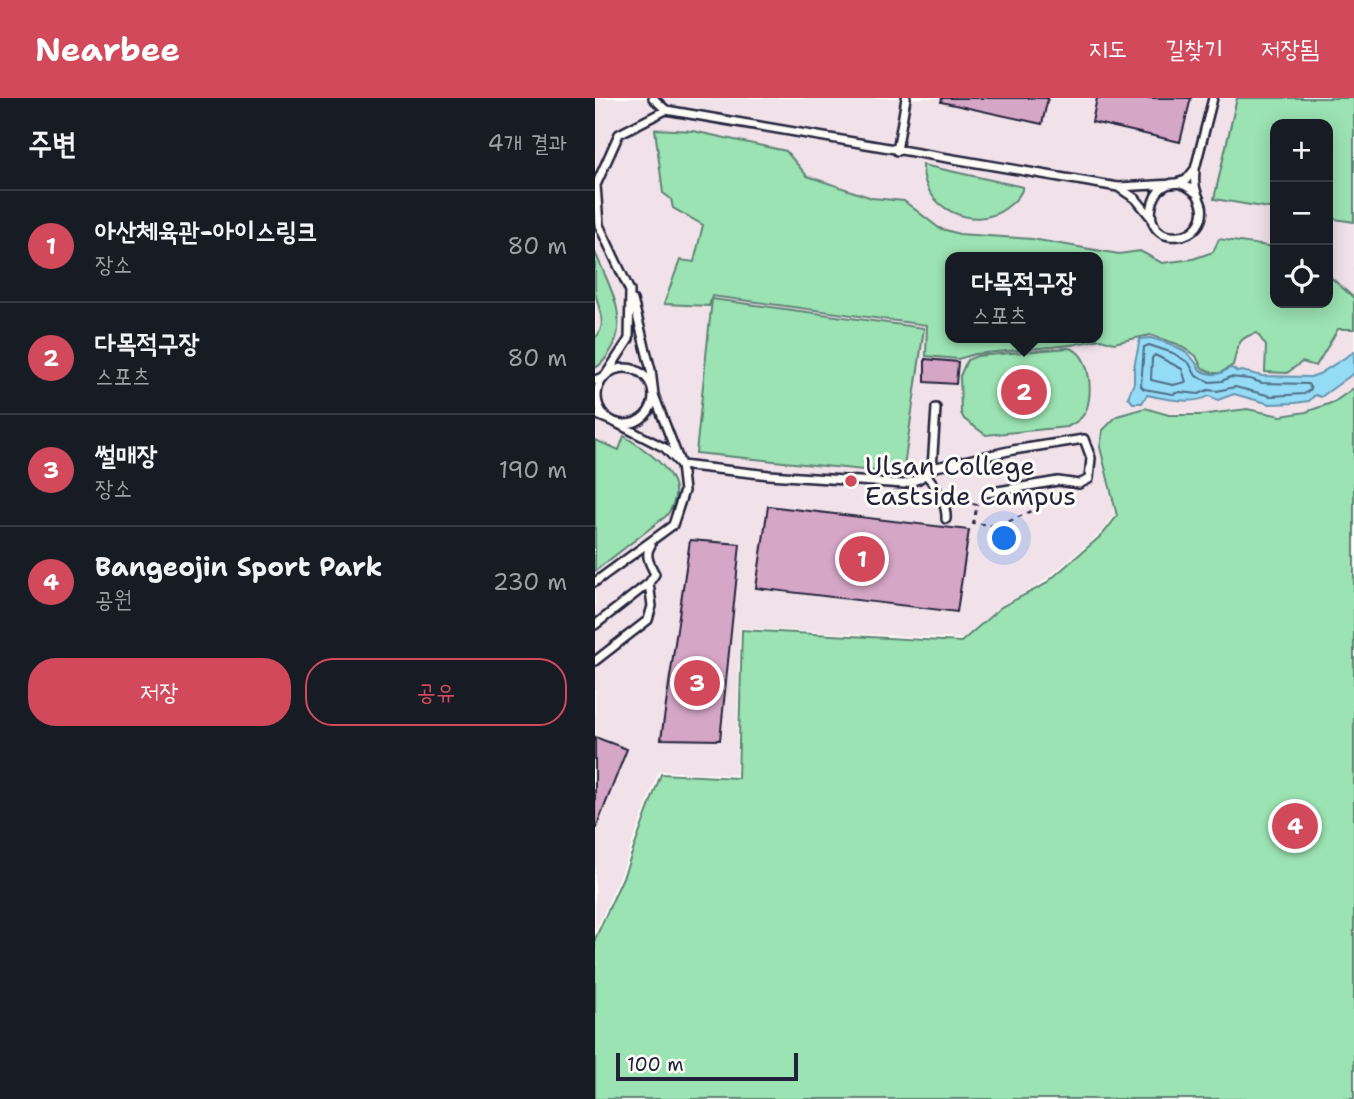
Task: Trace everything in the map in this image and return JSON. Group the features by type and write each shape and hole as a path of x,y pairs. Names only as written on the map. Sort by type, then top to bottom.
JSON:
{"lane":[{"path":"653,98 666,110 897,151 1118,187 1173,184 1190,188 1197,194"},
{"path":"897,151 906,98"},
{"path":"1118,187 1136,199 1159,230 1174,237 1189,233 1201,220 1202,211 1194,184 1195,169 1213,98"},
{"path":"630,291 629,339 597,391 601,409 614,422 624,424 642,419 648,412 654,395 651,370 630,291 599,225 596,185 618,134 666,110"},
{"path":"1150,216 1152,200 1157,192 1186,180 1195,169"},
{"path":"595,380 622,368 640,371 647,377 681,465 684,491 673,525 595,582"},
{"path":"595,414 665,449 681,465 769,475 904,484 926,475 932,468 936,408"},
{"path":"932,468 1013,450 1084,439 1091,458 1089,479 1079,484 1058,481 986,493"},
{"path":"926,475 932,480 946,508 946,519"},
{"path":"595,625 649,583 655,574 648,560 647,550 655,539"},
{"path":"595,661 648,620 652,606 649,583"}],"path":[{"path":"941,499 977,505 973,523 999,526 1066,495 1079,484"}],"shaded area":[{"name":"Ulsan College Eastside Campus","path":"595,98 1354,98 1354,388 1334,402 1306,411 1280,415 1246,408 1200,414 1169,413 1145,407 1116,415 1101,430 1099,447 1115,515 1102,532 1042,583 1000,606 962,639 740,628 736,775 659,771 622,872 595,932"}],"green space":[{"path":"1237,98 1354,98 1354,222 1333,219 1333,119 1270,119 1270,208 1214,199"},
{"path":"655,129 693,131 786,151 807,176 872,198 904,201 939,228 959,234 1032,239 1119,254 1140,251 1162,263 1193,259 1213,252 1219,239 1270,246 1270,308 1333,308 1333,279 1354,298 1354,329 1338,329 1316,366 1302,362 1287,373 1265,372 1266,346 1257,333 1250,335 1241,341 1237,348 1233,365 1220,373 1213,373 1202,368 1196,356 1177,344 1150,335 1114,343 1103,340 1103,252 945,252 945,343 1081,343 975,354 958,359 926,356 927,325 712,296 709,306 664,304 680,260 694,262 703,225 673,208 671,199 663,193"},
{"path":"923,165 1023,187 1014,202 993,215 979,218 965,216 951,212 930,193"},
{"path":"595,252 615,302 618,327 610,352 595,368 595,338 602,321 595,291"},
{"path":"712,299 924,328 903,474 696,453"},
{"path":"1068,348 1076,351 1082,358 1089,377 1087,407 1076,422 1067,427 986,435 964,419 961,413 960,376 967,360 977,356"},
{"path":"1354,388 1354,1099 595,1099 595,939 624,875 661,774 738,778 742,630 961,642 1001,607 1044,585 1103,534 1117,516 1100,447 1103,430 1117,416 1145,408 1169,415 1200,415 1247,409 1281,416 1306,412 1334,402"},
{"path":"624,436 666,469 675,491 674,503 666,516 595,571 595,440 619,450"}],"water":[{"path":"1150,338 1186,352 1200,370 1212,374 1219,374 1230,368 1237,372 1262,376 1310,377 1354,352 1354,373 1321,397 1315,395 1309,401 1295,403 1270,404 1234,394 1218,400 1209,396 1187,401 1147,395 1142,403 1133,403 1128,397 1134,383 1134,367 1140,339"}],"building":[{"path":"942,98 1048,98 1042,124 941,102"},
{"path":"1097,98 1191,98 1180,142 1092,122"},
{"path":"925,359 958,362 956,384 925,382"},
{"path":"768,506 969,530 957,612 756,588"},
{"path":"690,540 740,544 720,740 661,739"},
{"path":"595,737 627,749 596,828 595,828"}],"place":[{"name":"다목적구장","path":"1024,392"},
{"name":"Ulsan College Eastside Campus","path":"851,481"},
{"name":"아산체육관-아이스링크","path":"862,559"},
{"name":"썰매장","path":"697,683"},
{"name":"Bangeojin Sport Park","path":"1295,826"}]}
